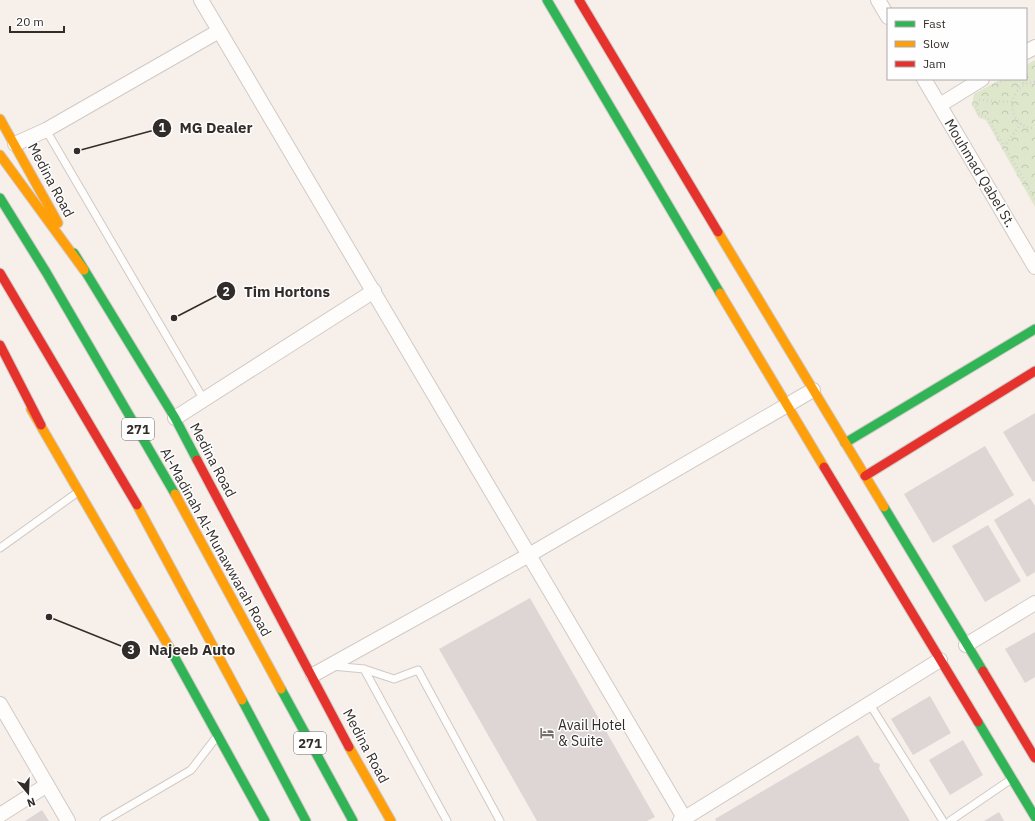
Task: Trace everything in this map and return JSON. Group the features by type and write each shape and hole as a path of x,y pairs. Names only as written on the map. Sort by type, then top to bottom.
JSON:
{"main road":[{"path":"547,0 786,406 1035,817"},
{"path":"579,0 1035,758"},
{"name":"Medina Road","path":"0,119 84,270 175,418 313,675 370,786 391,821"},
{"path":"0,155 84,270"},
{"name":"Al-Madinah Al-Munawwarah Road","path":"0,198 46,272 170,485 267,666 353,821"},
{"name":"271","path":"0,273 150,526 233,687 306,821"},
{"path":"845,443 1035,328"},
{"path":"0,345 41,425"},
{"path":"0,359 41,425 79,491 218,735 264,821"},
{"path":"865,476 1035,371"},
{"path":"370,786 384,821"}],"street":[{"path":"201,0 374,291 683,820 940,660"},
{"path":"878,0 887,16"},
{"path":"15,144 46,130 219,31"},
{"name":"Mouhmad Qabel St.","path":"925,80 1035,267"},
{"path":"940,105 980,80"},
{"path":"175,418 374,291"},
{"path":"313,675 529,555 813,390"},
{"path":"966,645 1035,603"},
{"path":"0,704 68,821"},
{"path":"0,815 47,785"}],"lane":[{"path":"46,130 204,400"},
{"path":"0,548 79,491"},
{"path":"330,666 364,669 394,679 418,670 500,821"},
{"path":"364,669 447,821"},
{"path":"869,703 943,821"},
{"path":"104,821 191,770 218,735"},
{"path":"950,821 1012,779"}],"path":[{"path":"1022,80 1024,84"},
{"path":"1035,82 1024,84 1018,89 1012,102 1014,116 1021,124 1035,128"},
{"path":"976,96 974,104 979,115 987,117 1035,199"},
{"path":"975,100 1012,102"},
{"path":"1004,147 1021,124"}],"green space":[{"path":"1035,60 1035,207 986,120 979,118 972,105 974,94 999,80 1027,80 1027,64"}],"building":[{"path":"1035,413 1035,481 1033,482 1003,432"},
{"path":"985,446 1014,495 933,543 904,494"},
{"path":"1030,498 1035,506 1035,572 1027,577 994,520"},
{"path":"988,525 1021,581 985,602 952,546"},
{"name":"Avail Hotel & Suite","path":"530,598 655,817 647,821 537,821 439,649"},
{"path":"1035,632 1035,677 1025,683 1005,649"},
{"path":"930,696 951,733 913,755 891,719"},
{"path":"858,735 874,762 880,764 879,769 910,821 716,821 715,819"},
{"path":"963,740 983,775 950,795 929,760"},
{"path":"42,810 49,821 25,821"},
{"path":"999,812 1004,821 984,821"}],"traffic: fast":[{"path":"547,0 720,293"},
{"path":"0,198 46,272 175,494"},
{"path":"74,253 175,418 197,460"},
{"path":"845,443 1035,329"},
{"path":"884,507 983,671"},
{"path":"169,647 265,821"},
{"path":"281,689 353,821"},
{"path":"242,700 306,821"},
{"path":"978,722 1035,817"}],"traffic: slow":[{"path":"0,119 58,223"},
{"path":"0,155 84,270"},
{"path":"718,232 884,507"},
{"path":"720,293 824,467"},
{"path":"31,409 169,647"},
{"path":"175,494 281,689"},
{"path":"137,505 242,700"},
{"path":"349,747 391,821"}],"traffic: jam":[{"path":"579,0 718,232"},
{"path":"0,273 137,505"},
{"path":"0,345 41,425"},
{"path":"865,476 1035,371"},
{"path":"197,460 349,747"},
{"path":"824,467 978,722"},
{"path":"983,671 1035,758"}],"place":[{"name":"MG Dealer","path":"77,151"},
{"name":"Tim Hortons","path":"174,318"},
{"name":"Najeeb Auto","path":"49,617"},
{"name":"Avail Hotel & Suite","path":"547,733"}]}
